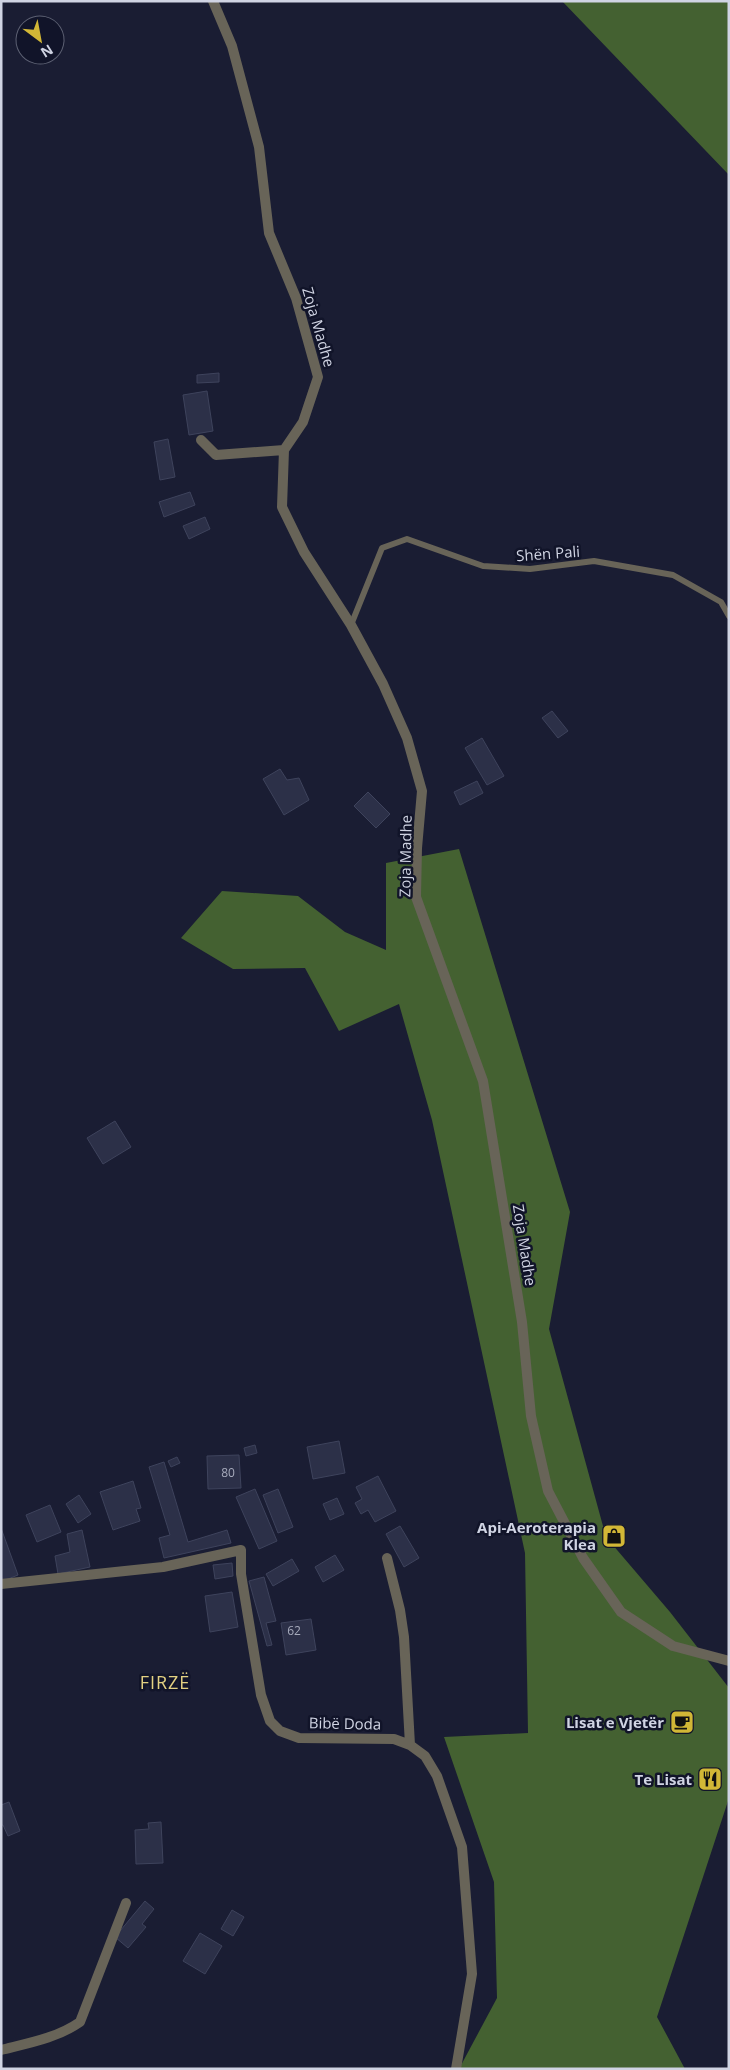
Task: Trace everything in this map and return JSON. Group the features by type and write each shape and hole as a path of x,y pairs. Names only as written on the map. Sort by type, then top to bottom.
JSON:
{"street":[{"name":"Zoja Madhe","path":"213,1 232,46 259,147 269,234 296,298 318,377 302,422 284,450 282,507 304,552 351,625 383,684 408,738 422,791 417,848 416,897 483,1081 522,1322 531,1416 548,1492 583,1558 621,1612 673,1646 729,1661"},
{"path":"201,440 216,455 284,450"},
{"name":"Bibë Doda","path":"1,1584 164,1567 241,1550 241,1574 262,1695 270,1721 280,1732 299,1738 394,1739 410,1745 425,1756 437,1776 462,1847 472,1974 456,2069"},
{"path":"387,1558 403,1628 410,1745"},
{"path":"1,2050 52,2037 66,2032 80,2022 126,1903"}],"lane":[{"name":"Shën Pali","path":"351,625 382,548 407,539 483,566 530,570 594,561 673,575 721,602 729,616"}],"green space":[{"path":"562,1 729,1 729,175"},
{"path":"459,849 570,1212 549,1329 606,1537 670,1612 729,1688 729,1798 657,2017 685,2069 459,2069 497,1998 494,1882 444,1737 528,1733 525,1553 432,1120 399,1004 339,1031 305,968 233,969 181,938 222,891 298,896 345,932 386,950 386,863"}],"building":[{"path":"219,373 219,382 197,383 197,375"},
{"path":"207,391 213,431 189,435 183,395"},
{"path":"168,439 175,477 160,480 154,442"},
{"path":"190,492 195,505 164,517 159,502"},
{"path":"205,517 210,529 189,539 183,526"},
{"path":"552,711 568,731 558,738 542,718"},
{"path":"482,738 504,776 487,785 465,748"},
{"path":"280,769 287,780 299,778 309,800 284,815 263,779"},
{"path":"477,781 483,793 460,805 454,792"},
{"path":"368,792 390,814 376,828 354,806"},
{"path":"115,1121 131,1147 103,1164 87,1138"},
{"path":"339,1441 345,1473 313,1479 307,1447"},
{"path":"255,1445 257,1453 246,1456 244,1448"},
{"path":"239,1455 241,1488 208,1489 207,1456"},
{"path":"177,1457 180,1463 171,1467 168,1461"},
{"path":"164,1462 188,1542 227,1530 231,1543 164,1558 159,1538 170,1535 149,1467"},
{"path":"378,1476 396,1511 375,1522 368,1510 361,1514 355,1503 362,1499 356,1487"},
{"path":"133,1481 141,1508 136,1509 140,1521 113,1530 100,1492"},
{"path":"255,1489 277,1541 259,1549 236,1497"},
{"path":"278,1489 293,1527 278,1533 263,1495"},
{"path":"79,1495 91,1514 78,1523 66,1504"},
{"path":"337,1498 344,1514 330,1520 323,1504"},
{"path":"50,1505 61,1532 37,1542 26,1515"},
{"path":"400,1526 419,1558 404,1567 386,1534"},
{"path":"1,1528 18,1575 3,1581 1,1575"},
{"path":"82,1530 90,1567 58,1574 55,1556 70,1552 67,1534"},
{"path":"335,1555 344,1570 323,1582 315,1567"},
{"path":"292,1559 299,1571 273,1586 266,1574"},
{"path":"232,1563 233,1576 215,1579 213,1565"},
{"path":"264,1577 276,1621 266,1623 272,1645 267,1646 249,1581"},
{"path":"232,1592 238,1627 210,1632 205,1596"},
{"path":"311,1619 316,1650 286,1655 281,1623"},
{"path":"9,1802 20,1831 8,1836 3,1825 1,1825 1,1805"},
{"path":"161,1822 163,1863 136,1864 135,1830 149,1829 148,1823"},
{"path":"145,1901 154,1909 142,1924 146,1927 128,1948 115,1937"},
{"path":"232,1910 244,1917 233,1936 221,1929"},
{"path":"200,1933 222,1946 205,1974 183,1961"}],"place":[{"name":"Api-Aeroterapia Klea","path":"614,1536"},
{"name":"Lisat e Vjetër","path":"682,1722"},
{"name":"Te Lisat","path":"710,1779"}],"district":[{"name":"FIRZË","path":"165,1682"}]}
